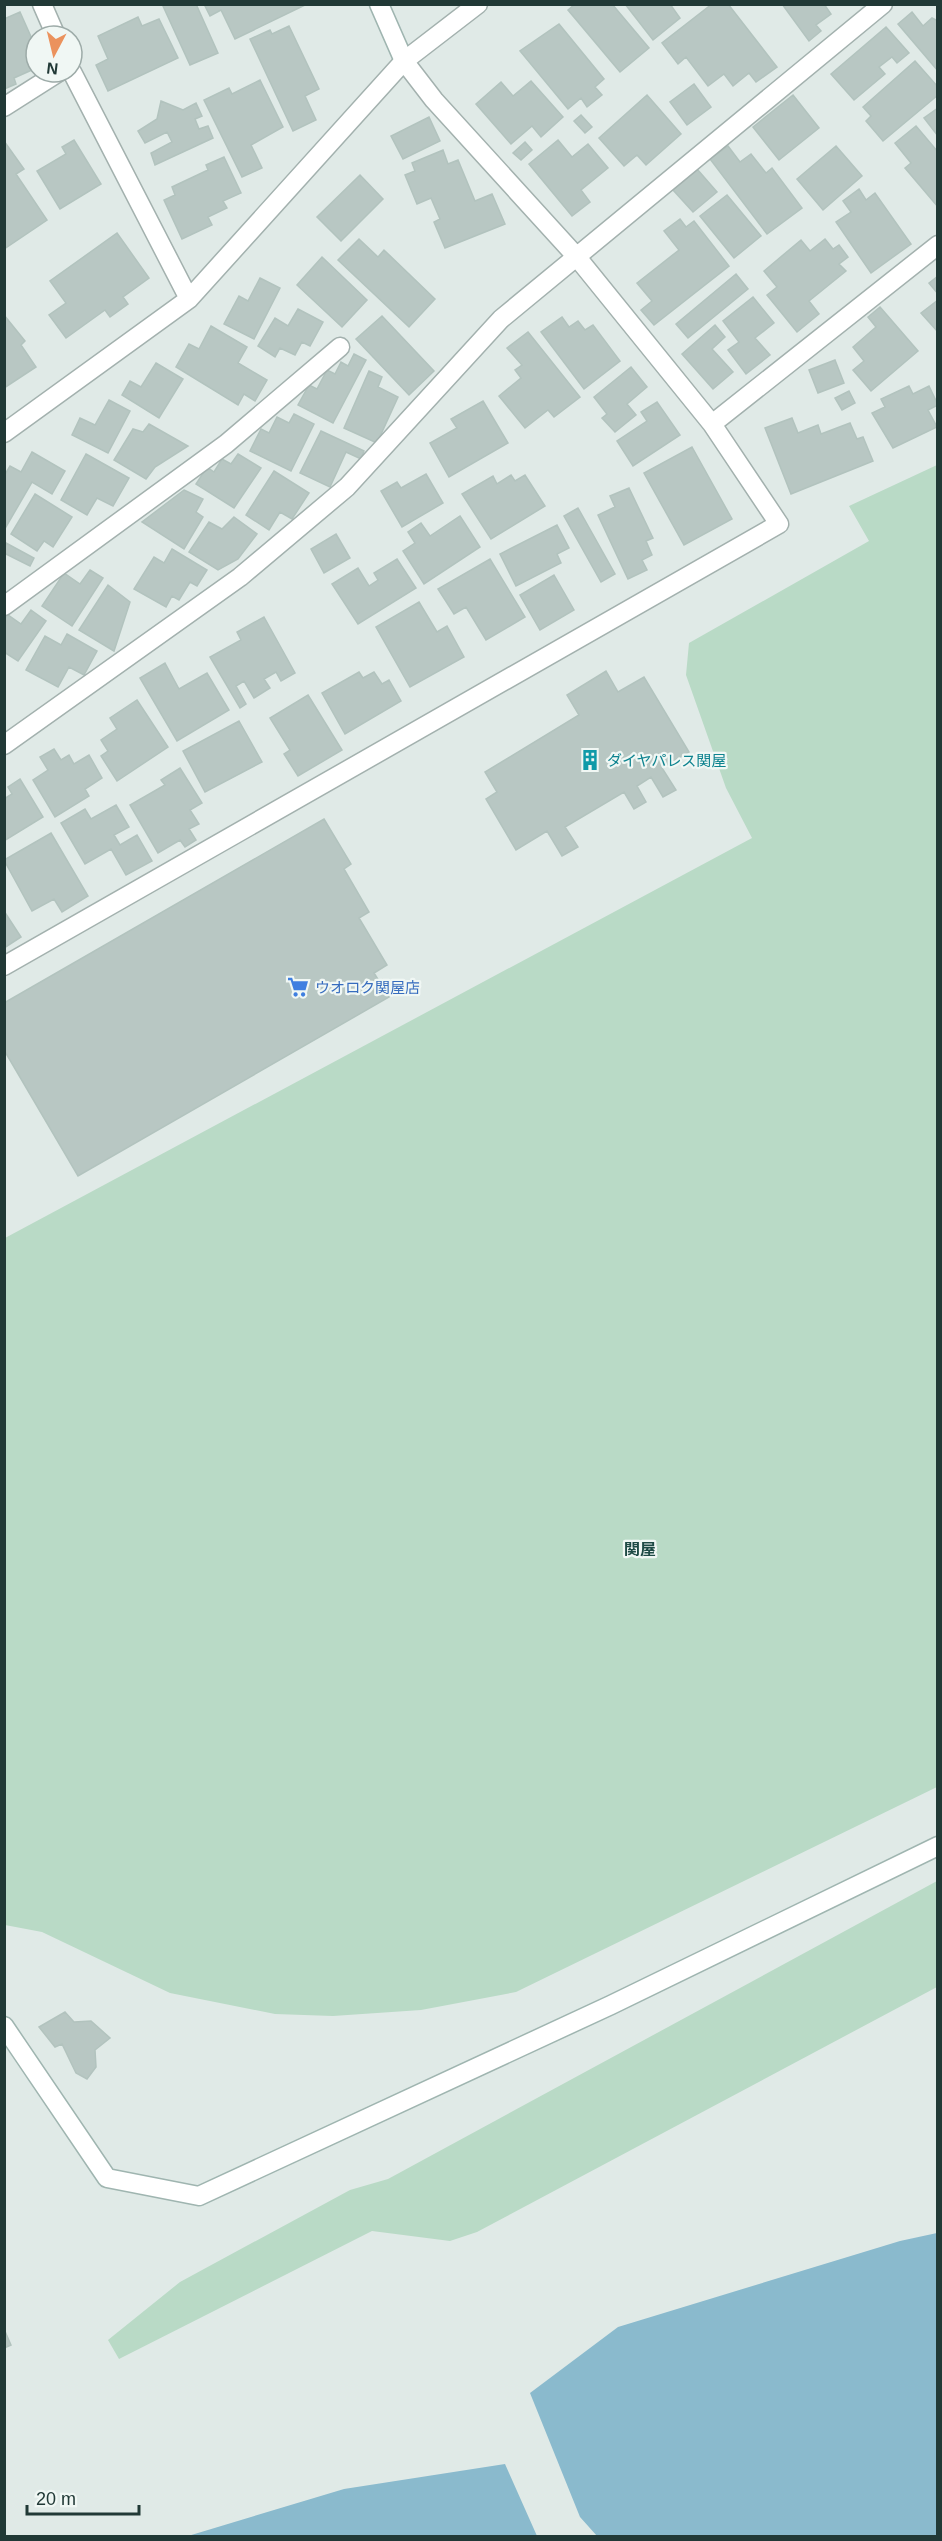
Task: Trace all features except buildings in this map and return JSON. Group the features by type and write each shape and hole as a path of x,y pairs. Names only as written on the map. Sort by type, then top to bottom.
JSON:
{"street":[{"path":"42,4 51,24"},
{"path":"4,966 779,524 712,424 576,256 434,100 404,61 378,4"},
{"path":"4,433 189,299 404,61 478,4"},
{"path":"4,745 240,578 347,487 501,319 883,4"},
{"path":"4,107 39,84"},
{"path":"78,84 189,299"},
{"path":"712,424 938,245"},
{"path":"4,606 226,444 340,346"},
{"path":"4,2026 107,2178 200,2196 611,2005 938,1846"}],"green space":[{"path":"937,465 937,1787 516,1992 421,2010 333,2016 275,2014 170,1993 42,1932 5,1925 5,1238 752,838 726,788 686,675 689,643 869,541 849,506"},
{"path":"937,1881 937,1987 477,2232 450,2241 372,2231 119,2359 108,2340 180,2282 350,2190 388,2179"}],"water":[{"path":"937,2233 937,2536 597,2536 580,2517 530,2393 618,2327 900,2241"},
{"path":"505,2464 537,2536 188,2536 344,2489"}],"place":[{"name":"ダイヤパレス関屋","path":"590,760"},
{"name":"ウオロク関屋店","path":"298,987"}],"district":[{"name":"関屋","path":"640,1549"}]}
